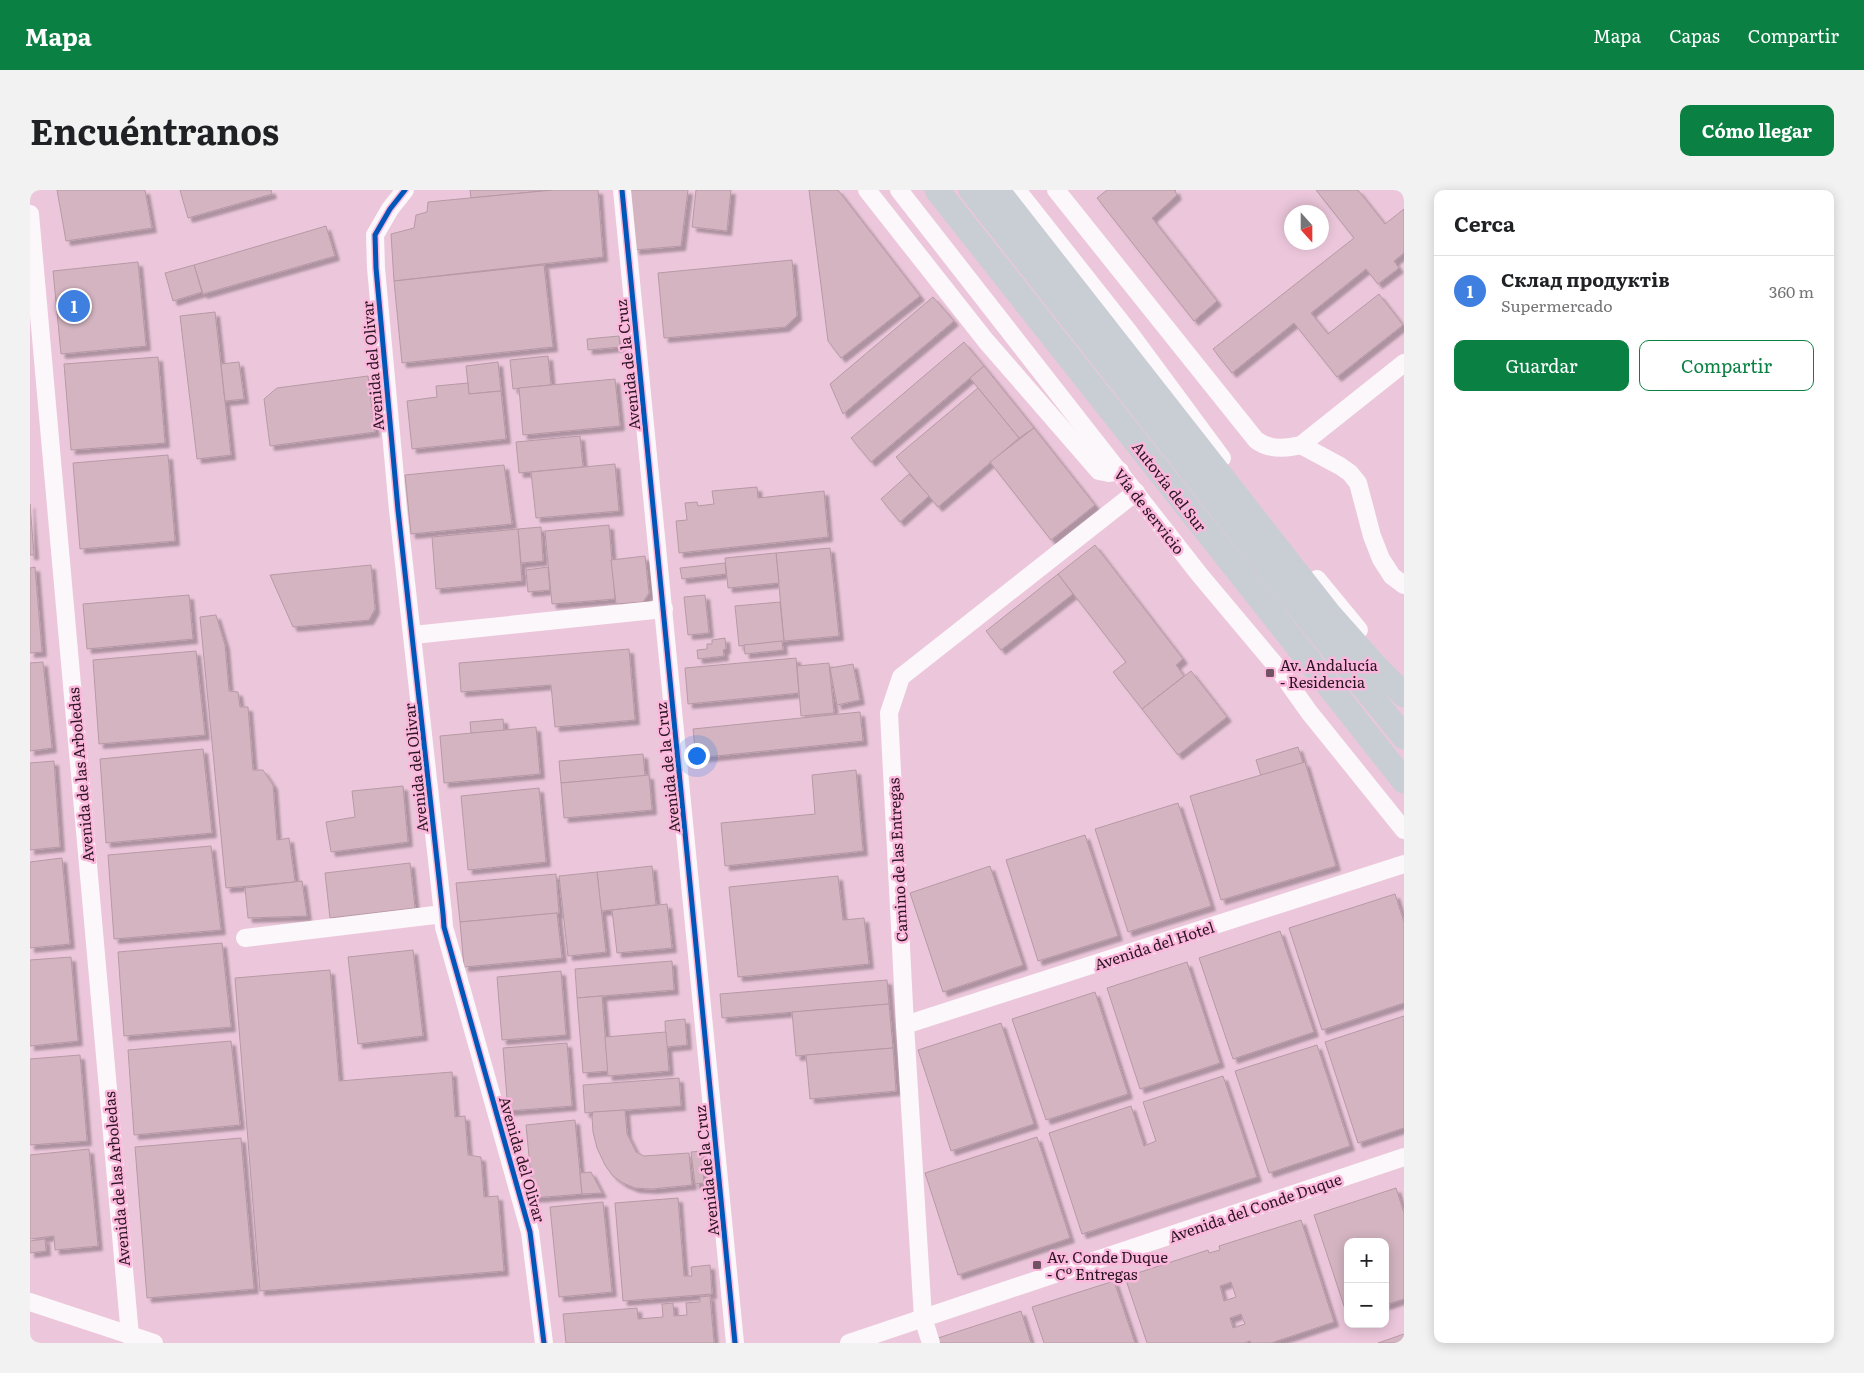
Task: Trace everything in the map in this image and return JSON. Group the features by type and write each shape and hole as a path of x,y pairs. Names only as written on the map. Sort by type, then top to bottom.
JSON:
{"highway":[{"name":"Autovía del Sur","path":"937,190 1404,781"},
{"name":"Autovía del Sur","path":"971,190 1280,583 1404,737"},
{"path":"997,190 1328,614 1404,695"}],"street":[{"name":"Avenida del Olivar","path":"405,190 390,209 375,235 376,268 398,510 443,914 447,937 530,1232 544,1343"},
{"name":"Avenida de la Cruz","path":"622,190 735,1343"},
{"path":"867,190 986,341 1099,471 1109,473 1120,471"},
{"name":"Vía de servicio","path":"899,190 1199,574 1278,667 1309,712 1404,830"},
{"path":"1017,190 1128,332 1264,516 1404,685"},
{"path":"1063,192 1256,440 1264,446 1288,448 1301,445 1404,363"},
{"name":"Avenida de las Arboledas","path":"30,214 130,1336"},
{"path":"1301,445 1340,466 1358,483 1372,536 1381,559 1392,576 1404,585"},
{"name":"Camino de las Entregas","path":"931,1343 923,1318 905,1025 889,713 901,677 1136,492"},
{"path":"413,635 664,609"},
{"name":"Avenida del Hotel","path":"905,1025 1404,864"},
{"path":"245,938 443,914"},
{"name":"Avenida del Conde Duque","path":"849,1343 1404,1157"},
{"path":"30,1302 154,1343"}],"building":[{"path":"57,190 145,190 152,228 66,241"},
{"path":"180,190 271,190 272,194 188,218"},
{"path":"470,190 553,190 471,198"},
{"path":"553,190 598,190 603,257 394,281 391,234 414,228 416,215 427,212 428,202"},
{"path":"629,190 688,190 681,246 635,250"},
{"path":"696,190 731,190 727,231 692,227"},
{"path":"809,190 838,190 920,296 841,358 828,341"},
{"path":"1107,190 1176,190 1177,195 1152,218 1217,301 1194,321 1097,198"},
{"path":"1316,190 1358,190 1385,224 1404,209 1404,253 1394,261 1399,268 1378,284 1366,269 1311,313 1328,334 1379,294 1403,325 1337,377 1294,323 1232,373 1213,349 1354,238"},
{"path":"326,226 335,256 203,294 194,265"},
{"path":"792,260 797,316 785,327 664,338 658,273"},
{"path":"138,262 146,346 61,354 53,271"},
{"path":"194,265 202,292 173,301 165,273"},
{"path":"544,265 553,347 402,363 394,281"},
{"path":"933,297 954,321 843,414 830,384"},
{"path":"215,312 231,455 197,459 180,316"},
{"path":"619,336 620,347 588,350 587,339"},
{"path":"964,342 984,366 871,462 851,438"},
{"path":"548,356 551,385 513,389 510,360"},
{"path":"158,357 165,443 71,450 64,364"},
{"path":"239,362 244,399 225,401 221,364"},
{"path":"498,362 501,391 469,394 466,366"},
{"path":"984,366 1034,428 1019,438 970,378"},
{"path":"368,376 375,432 270,446 264,399 277,388"},
{"path":"615,379 620,426 523,435 519,388"},
{"path":"468,383 469,394 501,391 506,439 412,449 407,401 437,397 436,386"},
{"path":"978,388 1019,438 938,507 896,457"},
{"path":"1034,428 1095,505 1051,540 990,462"},
{"path":"580,436 583,467 519,473 516,442"},
{"path":"168,455 175,541 80,549 73,463"},
{"path":"615,464 619,511 536,518 531,472"},
{"path":"504,465 512,524 411,534 405,475"},
{"path":"909,474 929,496 900,522 881,499"},
{"path":"757,487 758,498 824,491 828,537 679,553 676,521 687,520 685,503 697,502 698,506 714,504 712,491"},
{"path":"30,504 34,555 30,555"},
{"path":"609,525 615,599 552,604 545,531"},
{"path":"541,527 543,561 521,563 518,529"},
{"path":"518,529 522,581 436,589 432,537"},
{"path":"1095,545 1183,659 1176,665 1184,676 1142,709 1113,672 1126,662 1058,574"},
{"path":"830,548 839,636 784,641 776,553"},
{"path":"776,553 779,583 728,588 725,558"},
{"path":"645,556 649,593 643,602 616,604 611,560"},
{"path":"725,563 726,574 682,579 680,568"},
{"path":"371,565 375,609 369,620 293,627 270,575"},
{"path":"35,567 42,652 30,653 30,568"},
{"path":"548,567 550,590 528,592 526,570"},
{"path":"1058,574 1073,594 1001,650 986,631"},
{"path":"189,595 193,639 87,649 83,604"},
{"path":"705,595 709,633 688,635 684,597"},
{"path":"780,602 784,641 739,646 735,606"},
{"path":"216,615 225,645 229,691 238,692 240,707 248,707 253,770 263,770 273,785 277,840 289,838 295,882 226,888 200,617"},
{"path":"725,638 726,649 723,650 724,656 698,659 697,650 707,649 707,644 712,644 712,640"},
{"path":"782,641 783,650 745,654 744,645"},
{"path":"629,649 635,720 555,727 551,685 461,692 459,663"},
{"path":"196,651 205,735 99,744 93,660"},
{"path":"796,658 799,693 688,704 685,668"},
{"path":"43,662 52,748 30,751 30,663"},
{"path":"829,663 834,713 801,716 797,666"},
{"path":"853,664 860,700 837,705 830,668"},
{"path":"1191,671 1227,717 1178,755 1142,709"},
{"path":"860,712 863,741 696,758 693,729"},
{"path":"503,719 504,731 471,733 470,722"},
{"path":"536,727 540,774 444,783 440,736"},
{"path":"1298,747 1303,763 1261,776 1256,760"},
{"path":"203,749 212,833 106,843 100,759"},
{"path":"643,754 645,776 561,783 559,761"},
{"path":"54,761 60,847 30,850 30,763"},
{"path":"1305,762 1336,866 1221,900 1190,796"},
{"path":"856,770 863,851 725,866 721,823 815,814 812,775"},
{"path":"649,775 652,810 564,818 561,783"},
{"path":"403,786 408,842 331,852 326,822 355,817 352,791"},
{"path":"539,788 546,862 468,870 461,796"},
{"path":"1178,803 1211,906 1128,932 1095,829"},
{"path":"1085,835 1118,936 1038,961 1006,860"},
{"path":"211,846 221,930 114,939 108,855"},
{"path":"62,858 70,944 30,948 30,862"},
{"path":"410,863 415,908 330,918 325,873"},
{"path":"652,866 656,905 601,911 597,872"},
{"path":"990,866 1023,965 943,992 910,893"},
{"path":"597,872 606,952 568,956 559,876"},
{"path":"556,874 559,913 460,922 456,883"},
{"path":"838,876 843,920 864,918 869,964 738,977 729,887"},
{"path":"302,881 307,916 248,918 245,888"},
{"path":"1395,894 1404,922 1404,1003 1322,1030 1289,928"},
{"path":"667,904 672,948 617,953 612,910"},
{"path":"557,913 562,958 464,967 460,922"},
{"path":"1280,931 1314,1032 1233,1059 1199,958"},
{"path":"222,943 231,1027 124,1036 118,952"},
{"path":"413,950 423,1036 358,1044 348,957"},
{"path":"71,957 78,1041 30,1046 30,960"},
{"path":"672,961 674,990 577,998 575,969"},
{"path":"1187,962 1220,1063 1140,1089 1107,988"},
{"path":"330,970 339,1081 452,1072 455,1117 465,1116 468,1155 481,1157 484,1197 498,1196 504,1271 260,1291 235,978"},
{"path":"561,971 566,1035 502,1040 497,977"},
{"path":"887,980 889,1004 722,1018 720,994"},
{"path":"1095,992 1128,1094 1046,1120 1012,1019"},
{"path":"602,996 608,1071 583,1073 577,998"},
{"path":"889,1004 893,1048 796,1056 792,1012"},
{"path":"1404,1016 1404,1128 1358,1143 1325,1042"},
{"path":"685,1019 687,1045 666,1047 665,1021"},
{"path":"1001,1023 1034,1124 951,1151 918,1050"},
{"path":"666,1032 669,1071 608,1076 605,1037"},
{"path":"231,1041 240,1125 134,1135 128,1050"},
{"path":"567,1043 572,1106 508,1111 503,1048"},
{"path":"1317,1045 1350,1146 1269,1173 1235,1071"},
{"path":"893,1048 896,1091 810,1099 806,1055"},
{"path":"80,1055 87,1141 30,1145 30,1059"},
{"path":"1223,1076 1257,1177 1082,1234 1049,1133 1131,1106 1144,1146 1156,1141 1143,1102"},
{"path":"679,1078 681,1106 585,1113 583,1085"},
{"path":"625,1110 627,1134 636,1152 644,1156 689,1153 692,1185 652,1189 635,1188 613,1176 597,1148 592,1117 593,1112"},
{"path":"575,1120 582,1194 533,1198 526,1125"},
{"path":"1037,1137 1070,1238 958,1275 925,1173"},
{"path":"241,1138 254,1289 147,1298 135,1147"},
{"path":"89,1149 98,1246 55,1250 54,1236 30,1239 30,1155"},
{"path":"701,1151 704,1183 695,1184 691,1152"},
{"path":"591,1172 602,1193 582,1194 580,1173"},
{"path":"1396,1188 1404,1213 1404,1299 1389,1304 1389,1238 1344,1238 1344,1306 1314,1215"},
{"path":"678,1198 684,1276 692,1276 691,1267 710,1265 712,1294 623,1301 615,1203"},
{"path":"603,1202 612,1292 559,1297 550,1207"},
{"path":"1301,1220 1334,1322 1271,1343 1251,1343 1250,1341 1244,1343 1147,1343 1125,1277 1208,1250 1209,1253 1220,1250 1219,1246","holes":["1231,1282 1236,1297 1224,1301 1220,1286","1241,1314 1245,1324 1233,1328 1230,1318"]},
{"path":"45,1239 46,1251 30,1253 30,1241"},
{"path":"1114,1281 1135,1343 1044,1343 1032,1307"},
{"path":"710,1296 714,1343 566,1343 563,1314 637,1308 638,1319 663,1317 662,1304 673,1303 674,1316 687,1315 686,1303 700,1302 700,1297"},
{"path":"1021,1311 1031,1343 940,1343 938,1338"},
{"path":"1404,1334 1404,1343 1378,1343"}],"cycle path":[{"path":"405,190 390,209 375,235 376,268 398,510 444,927 530,1232 544,1343"},
{"path":"622,190 735,1343"}],"place":[{"name":"Склад продуктів","path":"74,306"},
{"name":"Av. Andalucía - Residencia","path":"1270,673"},
{"name":"Av. Conde Duque - Cº Entregas","path":"1037,1265"}]}
